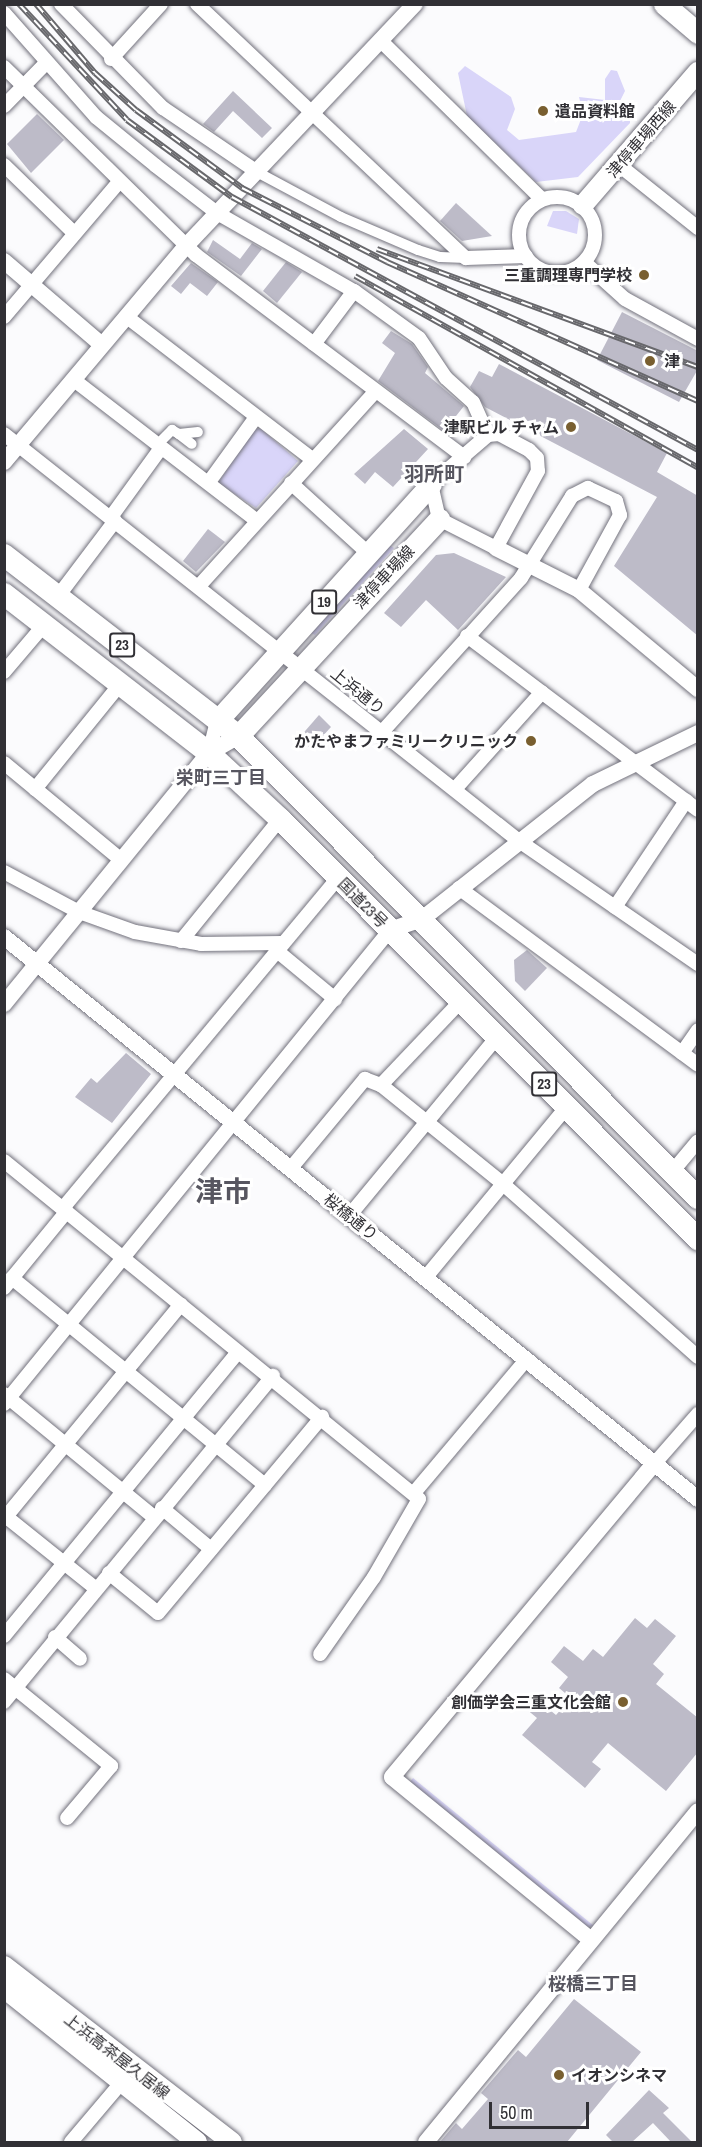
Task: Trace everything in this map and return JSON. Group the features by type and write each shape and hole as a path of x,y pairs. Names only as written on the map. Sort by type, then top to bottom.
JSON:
{"highway":[{"name":"国道23号","path":"4,555 59,595 238,736 698,1198"},
{"name":"国道23号","path":"4,594 209,753 280,819 698,1239"}],"main road":[{"path":"664,4 698,33"},
{"name":"津停車場西線","path":"583,205 698,72"},
{"name":"津停車場線","path":"217,721 431,484"},
{"name":"津停車場線","path":"238,736 439,519"},
{"name":"上浜高茶屋久居線","path":"4,1966 197,2142"},
{"name":"上浜高茶屋久居線","path":"4,1988 127,2076 232,2142"}],"street":[{"path":"61,4 111,59 171,114 257,172 341,217 440,257 526,256"},
{"path":"111,59 161,4"},
{"path":"197,4 466,258"},
{"path":"4,462 186,246 415,4"},
{"path":"4,13 96,117 217,213 354,291 419,338 446,378 472,402 488,435"},
{"path":"381,41 542,200"},
{"path":"4,106 46,63"},
{"path":"4,67 186,246 374,393 464,457"},
{"path":"4,165 74,233"},
{"path":"619,165 696,223"},
{"path":"4,317 119,182"},
{"path":"566,198 583,205 595,235 584,262 556,273 544,271 526,256 520,244 523,219 542,200 566,198"},
{"path":"4,261 102,345"},
{"path":"584,262 625,299 698,339"},
{"path":"314,344 354,291"},
{"path":"127,317 312,459"},
{"path":"74,380 162,444 257,521"},
{"path":"199,586 374,393"},
{"path":"208,482 256,417"},
{"path":"59,595 172,430 192,444"},
{"path":"179,434 198,432"},
{"name":"上浜通り","path":"4,434 519,841 698,964"},
{"path":"496,548 538,471 537,458 499,434 488,435 431,484 439,519 496,548 528,564 579,590 698,689"},
{"path":"291,483 368,553"},
{"path":"382,732 521,578 572,496 588,488 616,501 620,515 579,590"},
{"path":"4,672 44,625"},
{"path":"467,636 698,810"},
{"path":"35,789 121,683"},
{"path":"455,789 542,692"},
{"path":"209,753 217,721"},
{"path":"211,1549 159,1513 123,1492 6,1399 125,1258 390,930 422,919 592,784 634,761 698,734"},
{"path":"4,1004 120,859 209,753 238,736"},
{"path":"4,764 120,859"},
{"path":"615,907 686,801"},
{"path":"181,941 280,819"},
{"path":"4,872 79,912 181,941 279,947 335,999"},
{"path":"265,1485 70,1325 8,1283 279,947 338,878"},
{"path":"459,888 698,1065"},
{"name":"桜橋通り","path":"4,937 698,1499"},
{"path":"381,1085 461,1001"},
{"path":"682,1053 698,1030"},
{"path":"349,1216 497,1037"},
{"path":"291,1168 365,1079 381,1085 502,1183 698,1358"},
{"path":"426,1278 566,1108"},
{"path":"672,1172 698,1141"},
{"path":"4,1161 238,1352 273,1377 419,1499 416,1509 320,1654"},
{"path":"95,1588 5,1517 181,1304"},
{"path":"4,1636 238,1352"},
{"path":"414,1493 527,1359"},
{"path":"4,1702 9,1683 55,1637 273,1377"},
{"path":"591,1940 392,1777 698,1414"},
{"path":"109,1573 158,1613 322,1417"},
{"path":"55,1637 80,1659"},
{"path":"9,1683 111,1766 67,1818"},
{"path":"426,2142 698,1811"},
{"path":"71,2142 127,2076"}],"shaded area":[{"path":"465,66 511,97 515,109 507,130 519,140 576,132 583,114 579,97 605,100 605,79 611,70 617,71 625,91 618,105 630,115 630,123 578,177 536,182 467,116 458,73"},
{"path":"553,211 566,211 579,219 577,234 547,226"},
{"path":"254,429 261,429 298,461 256,508 218,483"},
{"path":"389,545 394,548 315,635 311,633"},
{"path":"413,1778 594,1926 585,1927 409,1783"}],"building":[{"path":"233,91 272,128 262,138 233,111 214,132 203,124"},
{"path":"37,114 64,140 31,173 7,144"},
{"path":"456,203 492,236 462,241 440,221"},
{"path":"213,240 240,259 252,243 262,249 241,276 207,252"},
{"path":"286,262 302,272 277,303 263,291"},
{"path":"191,263 218,282 207,296 190,283 181,294 171,286"},
{"path":"622,312 698,351 698,369 679,402 597,360"},
{"path":"391,331 412,344 428,367 425,373 464,406 444,431 378,381 395,353 382,343"},
{"path":"499,364 667,453 657,472 698,496 698,636 614,566 657,497 485,407 470,387 479,371 492,377"},
{"path":"404,429 428,449 393,487 375,472 365,484 354,474"},
{"path":"208,529 225,542 196,572 183,561"},
{"path":"454,553 506,577 458,630 426,600 401,627 384,613 436,555"},
{"path":"319,715 331,727 311,749 299,738"},
{"path":"527,950 547,968 525,991 515,981 514,960"},
{"path":"126,1053 151,1074 112,1123 75,1097 91,1078 97,1083"},
{"name":"創価学会三重文化会館","path":"635,1618 647,1628 655,1619 676,1636 653,1664 664,1674 656,1684 698,1718 698,1752 666,1791 608,1743 592,1762 601,1769 585,1788 522,1735 537,1718 525,1708 534,1697 556,1715 571,1698 559,1688 568,1677 551,1662 564,1646 583,1661 593,1649 603,1657"},
{"name":"イオンシネマ","path":"574,1999 641,2052 567,2142 440,2142 456,2123 462,2129 488,2099 481,2093 518,2050 526,2057"},
{"path":"649,2090 669,2108 663,2113 692,2142 671,2142 653,2123 632,2142 613,2142 606,2135"}],"railway":[{"path":"19,4 127,120 232,197 698,450"},
{"path":"36,4 95,73 136,110 242,188 387,262 698,401"},
{"path":"377,249 698,367"},
{"path":"355,276 698,468"}],"place":[{"name":"遺品資料館","path":"543,111"},
{"name":"三重調理専門学校","path":"644,275"},
{"name":"津","path":"650,361"},
{"name":"津駅ビル チャム","path":"571,427"},
{"name":"かたやまファミリークリニック","path":"531,741"},
{"name":"創価学会三重文化会館","path":"623,1702"},
{"name":"イオンシネマ","path":"559,2075"}],"district":[{"name":"羽所町","path":"434,473"},
{"name":"栄町三丁目","path":"221,778"},
{"name":"津市","path":"223,1191"},
{"name":"桜橋三丁目","path":"593,1984"}]}
